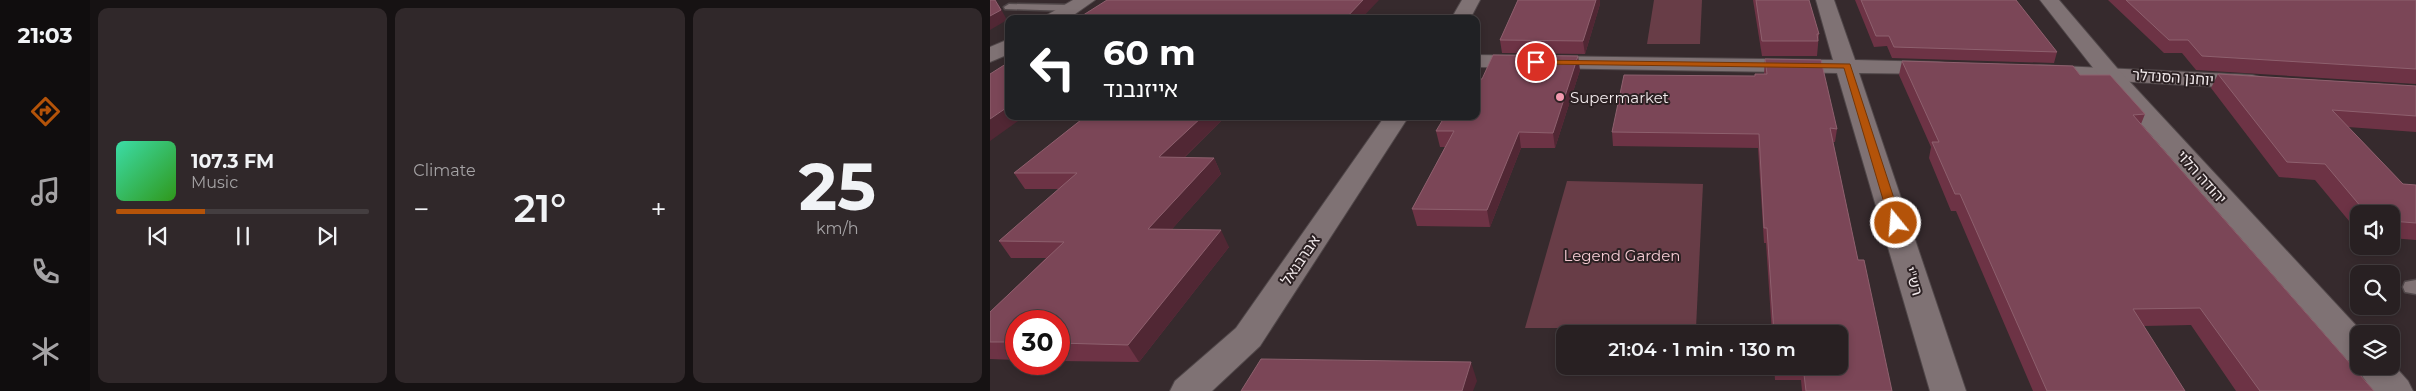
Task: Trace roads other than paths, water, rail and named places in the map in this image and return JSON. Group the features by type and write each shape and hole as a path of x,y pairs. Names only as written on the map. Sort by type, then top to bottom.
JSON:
{"street":[{"path":"1462,15 1471,0"},
{"name":"רש\"י","path":"1825,0 1948,391"},
{"name":"יהודה הלוי","path":"2049,0 2109,73 2350,341"},
{"path":"1061,15 1080,4"},
{"path":"990,56 1005,47"},
{"path":"1480,61 1847,65 1962,69"},
{"name":"יוחנן הסנדלר","path":"2020,70 2109,73 2276,83"},
{"name":"אברבנאל","path":"1188,391 1248,337 1394,120"},
{"path":"2381,375 2395,391"}],"lane":[{"path":"1009,7 1080,4"}],"place":[{"name":"Supermarket","path":"1560,97"}],"park label":[{"name":"Legend Garden","path":"1622,255"}]}
